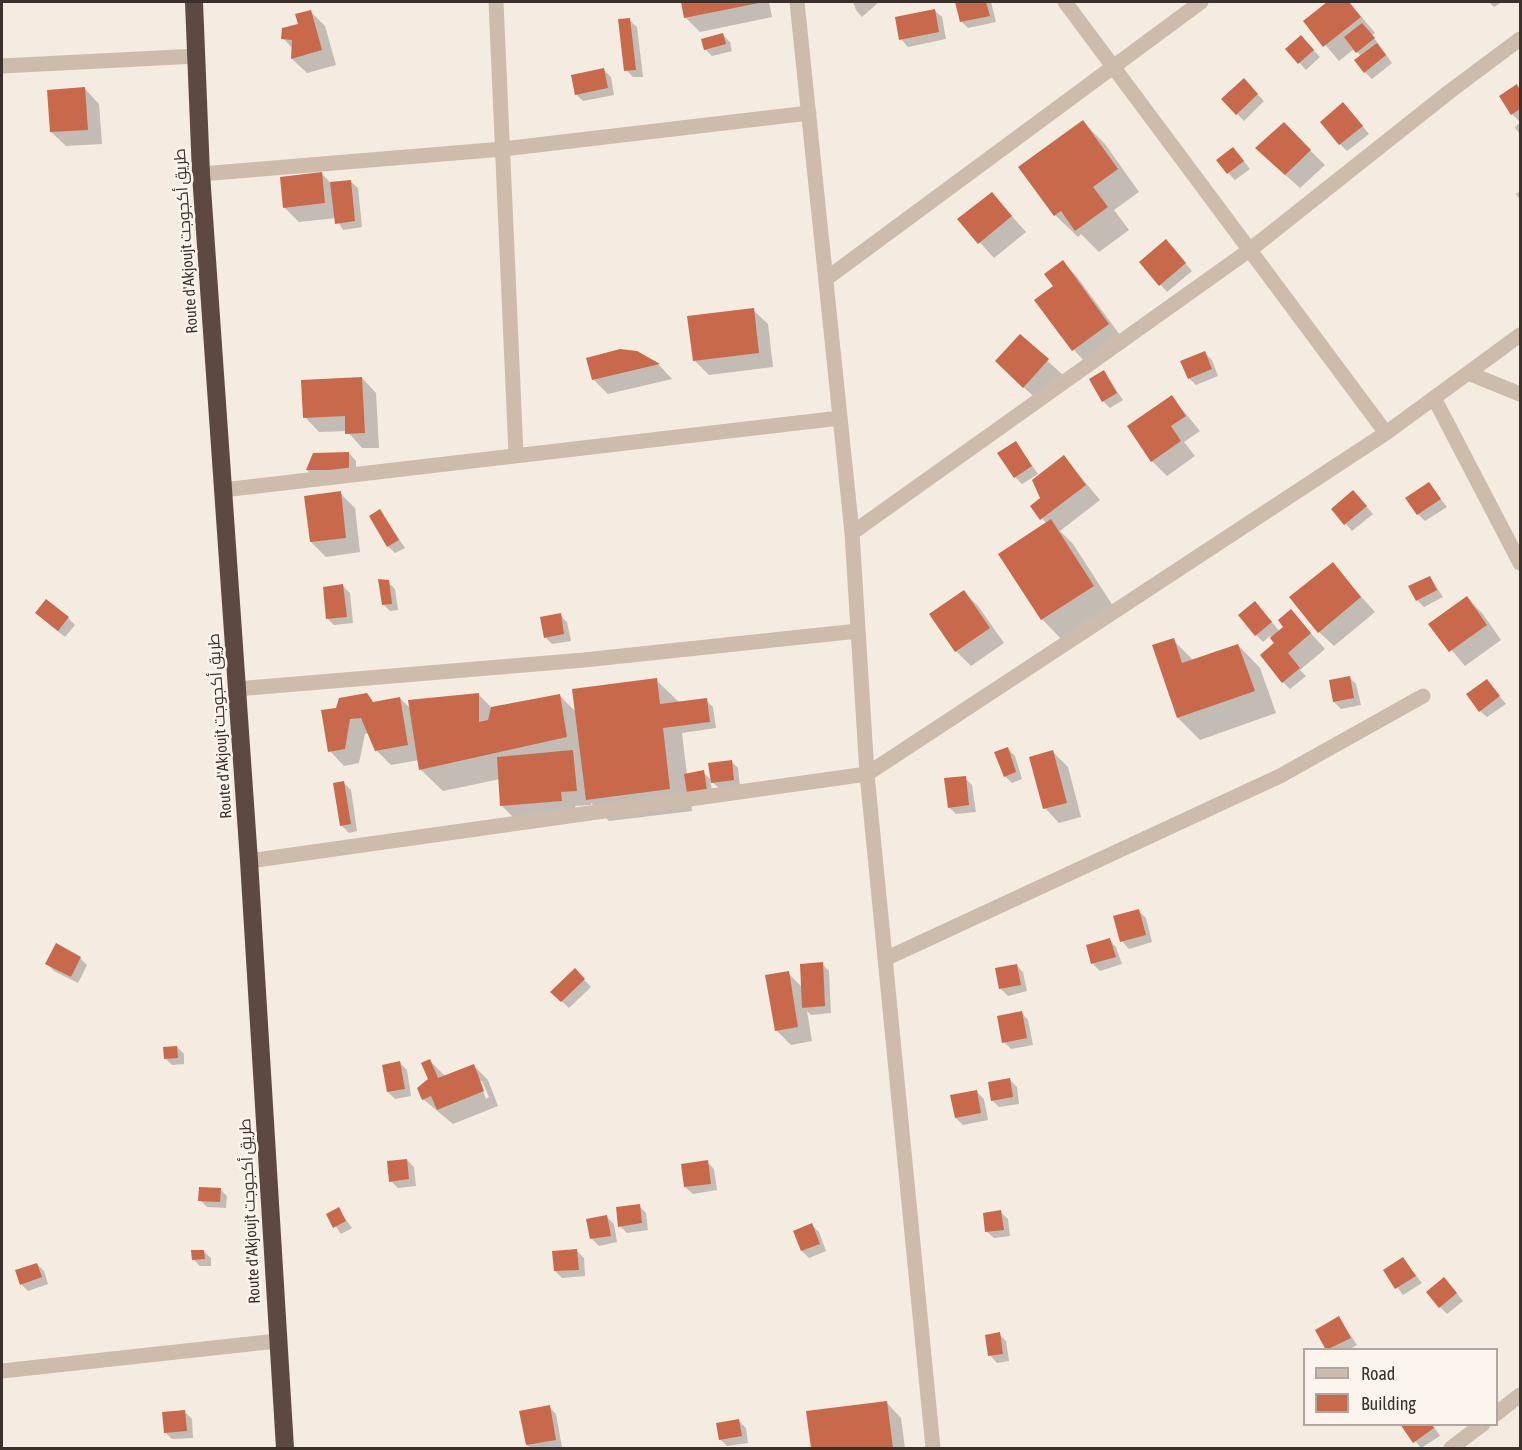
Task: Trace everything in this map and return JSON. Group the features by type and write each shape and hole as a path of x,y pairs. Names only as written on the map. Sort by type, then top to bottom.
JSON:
{"highway":[{"name":"Route d'Akjoujt طريق أكجوجت","path":"194,2 201,174 249,861 285,1449"}],"street":[{"path":"496,2 516,454"},
{"path":"797,2 852,533 867,774 933,1449"},
{"path":"1065,2 1386,433"},
{"path":"826,279 1201,2"},
{"path":"852,533 1251,249 1449,92 1521,39"},
{"path":"2,66 197,56"},
{"path":"201,174 503,149 809,113"},
{"path":"249,861 867,774 1386,433 1521,335"},
{"path":"1468,373 1521,394"},
{"path":"1434,398 1521,563"},
{"path":"223,490 840,418"},
{"path":"236,688 584,660 858,631"},
{"path":"885,959 1280,776 1423,696"},
{"path":"2,1371 277,1341"},
{"path":"1498,1413 1521,1395"},
{"path":"1451,1449 1482,1426"}],"building":[{"path":"681,2 759,2 759,3 684,18"},
{"path":"955,2 986,2 990,16 960,22"},
{"path":"1327,2 1349,2 1361,17 1323,47 1303,21"},
{"path":"935,9 939,32 899,40 895,17"},
{"path":"311,10 322,50 291,59 292,40 281,39 282,28 298,24 295,14"},
{"path":"630,18 636,70 624,71 618,19"},
{"path":"1362,23 1375,38 1356,53 1344,37"},
{"path":"723,33 726,44 704,50 701,39"},
{"path":"1301,35 1314,50 1298,64 1285,49"},
{"path":"1377,43 1386,55 1364,73 1354,60"},
{"path":"604,68 608,88 575,95 571,75"},
{"path":"1244,78 1258,94 1236,115 1221,99"},
{"path":"1517,84 1520,90 1520,109 1511,115 1499,96"},
{"path":"85,87 88,130 50,132 47,90"},
{"path":"1343,102 1363,126 1339,145 1320,122"},
{"path":"1083,120 1118,169 1093,187 1108,207 1075,231 1061,211 1054,216 1018,167"},
{"path":"1284,122 1311,150 1285,175 1255,148"},
{"path":"1233,147 1244,161 1227,174 1216,160"},
{"path":"322,172 325,203 283,208 280,177"},
{"path":"351,180 355,221 335,224 330,182"},
{"path":"992,192 1012,216 978,244 957,219"},
{"path":"1166,239 1186,263 1159,286 1139,262"},
{"path":"1063,260 1109,324 1072,351 1034,300 1053,286 1044,274"},
{"path":"754,308 759,353 693,361 687,316"},
{"path":"1020,334 1049,359 1023,388 995,361"},
{"path":"620,349 637,351 660,364 592,380 586,358"},
{"path":"1205,351 1212,369 1188,379 1180,361"},
{"path":"1104,370 1117,393 1102,402 1089,379"},
{"path":"362,377 365,433 345,434 345,416 303,418 301,380"},
{"path":"1172,395 1186,416 1171,426 1181,441 1151,462 1127,426"},
{"path":"1016,441 1032,466 1014,478 997,453"},
{"path":"349,452 349,470 306,470 313,453"},
{"path":"1064,455 1086,485 1040,520 1030,506 1040,498 1032,480"},
{"path":"1429,482 1441,499 1417,515 1405,498"},
{"path":"1353,490 1367,506 1344,525 1331,509"},
{"path":"341,491 346,538 310,542 304,496"},
{"path":"380,509 399,540 387,547 369,516"},
{"path":"1051,519 1094,586 1041,620 998,554"},
{"path":"1333,562 1361,597 1318,633 1289,597"},
{"path":"1430,576 1437,590 1416,601 1408,586"},
{"path":"378,579 389,580 392,604 382,605"},
{"path":"343,584 347,617 326,619 323,587"},
{"path":"964,590 990,628 955,652 929,614"},
{"path":"1467,596 1487,625 1449,652 1428,624"},
{"path":"46,599 69,617 58,631 35,613"},
{"path":"1255,601 1272,622 1255,636 1238,615"},
{"path":"1291,609 1311,633 1288,653 1300,668 1282,683 1260,655 1274,643 1270,638 1283,627 1278,620"},
{"path":"561,613 564,634 544,638 540,617"},
{"path":"1174,638 1182,663 1238,644 1255,691 1177,718 1152,645"},
{"path":"1350,676 1354,698 1333,702 1329,680"},
{"path":"657,678 660,704 707,698 710,722 663,728 670,789 586,800 572,689"},
{"path":"1487,679 1500,696 1479,712 1466,694"},
{"path":"367,693 373,702 400,697 408,745 375,751 361,718 350,719 345,749 328,752 321,710 336,708 339,698"},
{"path":"479,693 479,722 488,720 491,707 560,694 567,737 419,770 408,700"},
{"path":"1008,747 1016,772 1004,777 994,752"},
{"path":"573,750 577,791 561,792 562,801 500,806 497,757"},
{"path":"1053,750 1067,803 1043,809 1029,757"},
{"path":"732,760 734,780 711,783 708,763"},
{"path":"704,770 707,790 687,793 684,774"},
{"path":"966,776 969,805 948,808 944,778"},
{"path":"344,781 351,824 340,826 333,783"},
{"path":"1139,909 1146,935 1120,942 1113,916"},
{"path":"1110,938 1116,957 1091,964 1086,945"},
{"path":"56,943 81,957 71,977 45,964"},
{"path":"823,962 825,1006 802,1008 800,964"},
{"path":"1017,964 1021,985 999,989 995,968"},
{"path":"575,968 585,979 561,1002 550,992"},
{"path":"789,971 798,1027 775,1031 765,975"},
{"path":"1022,1011 1027,1038 1002,1043 997,1016"},
{"path":"177,1046 178,1058 164,1059 163,1047"},
{"path":"430,1059 438,1078 474,1064 484,1091 437,1110 431,1096 422,1100 417,1088 428,1079 421,1063"},
{"path":"400,1061 405,1089 387,1092 382,1065"},
{"path":"1010,1078 1013,1097 991,1101 988,1082"},
{"path":"977,1090 981,1113 955,1118 950,1095"},
{"path":"407,1159 409,1179 389,1182 387,1161"},
{"path":"708,1160 711,1184 684,1187 681,1164"},
{"path":"199,1187 221,1188 220,1202 198,1201"},
{"path":"640,1204 642,1223 618,1227 616,1207"},
{"path":"339,1207 346,1221 333,1228 326,1214"},
{"path":"1001,1210 1004,1230 985,1232 983,1213"},
{"path":"607,1215 611,1236 590,1239 586,1219"},
{"path":"812,1223 820,1244 801,1251 793,1231"},
{"path":"577,1249 579,1270 554,1271 552,1251"},
{"path":"191,1250 204,1250 205,1259 192,1260"},
{"path":"1403,1257 1416,1276 1395,1289 1383,1270"},
{"path":"37,1263 42,1277 20,1285 15,1270"},
{"path":"1444,1277 1457,1293 1439,1308 1426,1292"},
{"path":"1339,1316 1351,1338 1330,1348 1325,1348 1315,1330"},
{"path":"1000,1332 1003,1354 988,1356 985,1335"},
{"path":"887,1401 893,1448 811,1448 806,1411"},
{"path":"550,1405 556,1440 526,1445 519,1411"},
{"path":"185,1410 187,1431 164,1433 162,1412"},
{"path":"739,1419 742,1436 719,1440 716,1423"},
{"path":"1401,1426 1432,1426 1434,1428 1413,1443"}]}
